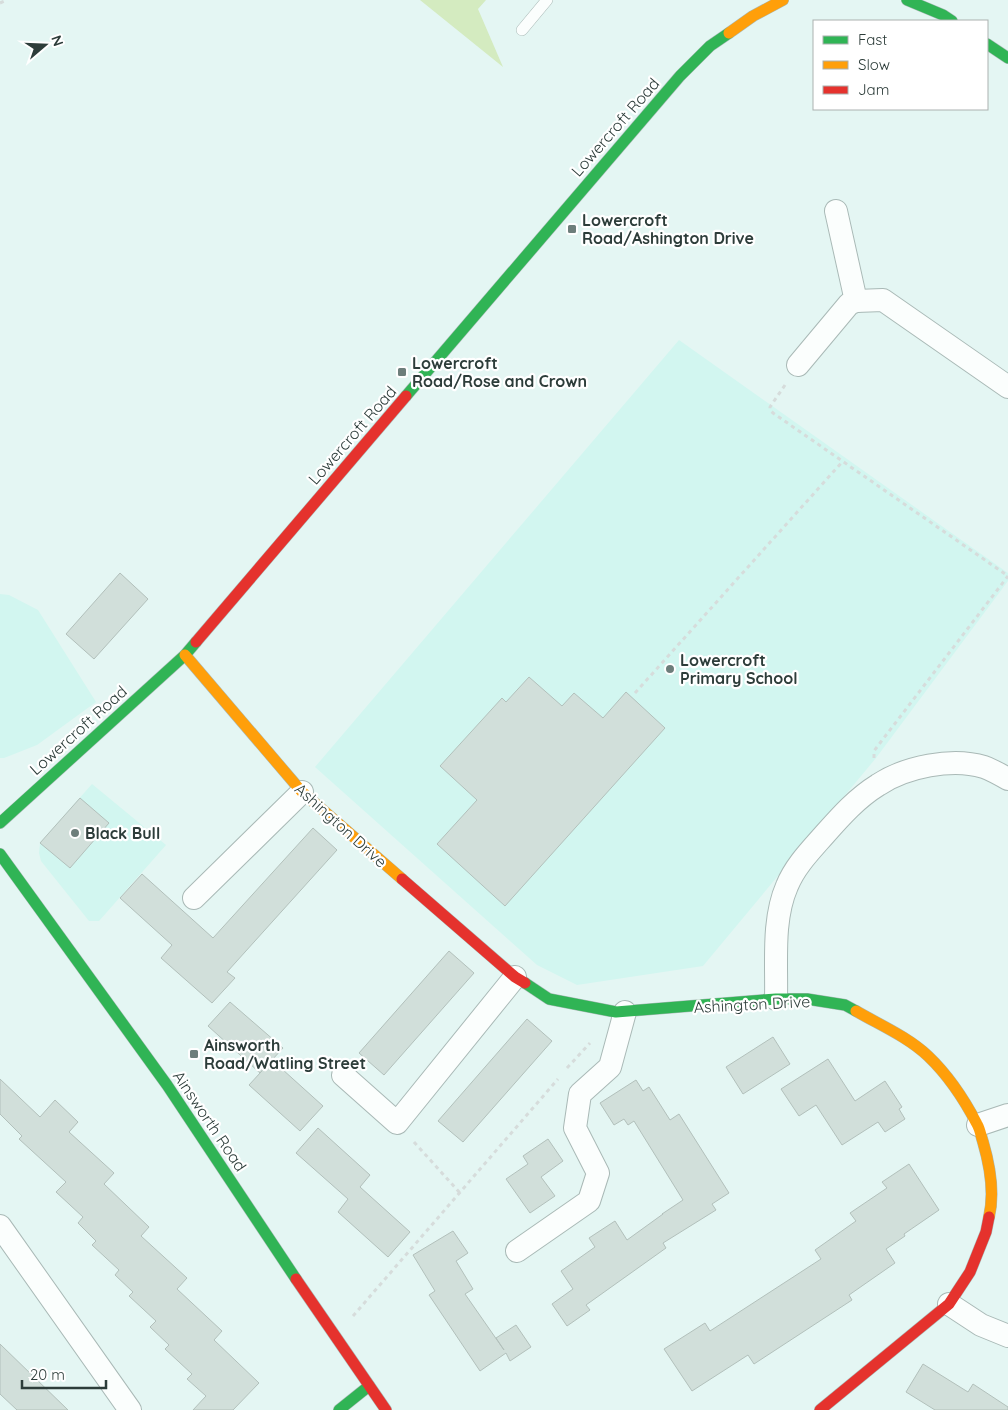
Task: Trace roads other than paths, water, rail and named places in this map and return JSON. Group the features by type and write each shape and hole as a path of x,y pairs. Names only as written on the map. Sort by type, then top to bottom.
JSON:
{"street":[{"name":"Lowercroft Road","path":"0,823 185,655 680,76 710,46 753,16 784,0"},
{"path":"907,0 950,20"},
{"path":"988,45 1008,58"},
{"path":"836,211 856,301"},
{"path":"798,365 849,304 856,301 883,300 1008,387"},
{"name":"Ashington Drive","path":"185,655 302,792 515,977 549,999 616,1012 776,999 807,999 845,1005 907,1040 927,1055 951,1081 978,1125 986,1152 991,1180 992,1204 986,1232 970,1272 949,1304 820,1410"},
{"path":"776,999 778,916 787,886 800,862 847,810 879,783 910,770 961,763 984,767 1008,779"},
{"path":"194,898 302,792"},
{"name":"Ainsworth Road","path":"0,854 167,1085 335,1338 386,1410"},
{"path":"343,1075 397,1123 515,977"},
{"path":"517,1251 589,1201 598,1173 575,1128 580,1094 610,1067 625,1012"},
{"path":"978,1125 1008,1115"},
{"path":"0,1226 130,1410"},
{"path":"949,1304 981,1324 1008,1336"},
{"path":"339,1410 369,1386"}],"lane":[{"path":"522,30 547,0"}],"place":[{"name":"Lowercroft Road/Ashington Drive","path":"572,229"},
{"name":"Lowercroft Road/Rose and Crown","path":"402,372"},
{"name":"Lowercroft Primary School","path":"670,669"},
{"name":"Black Bull","path":"75,833"},
{"name":"Ainsworth Road/Watling Street","path":"194,1054"}]}
